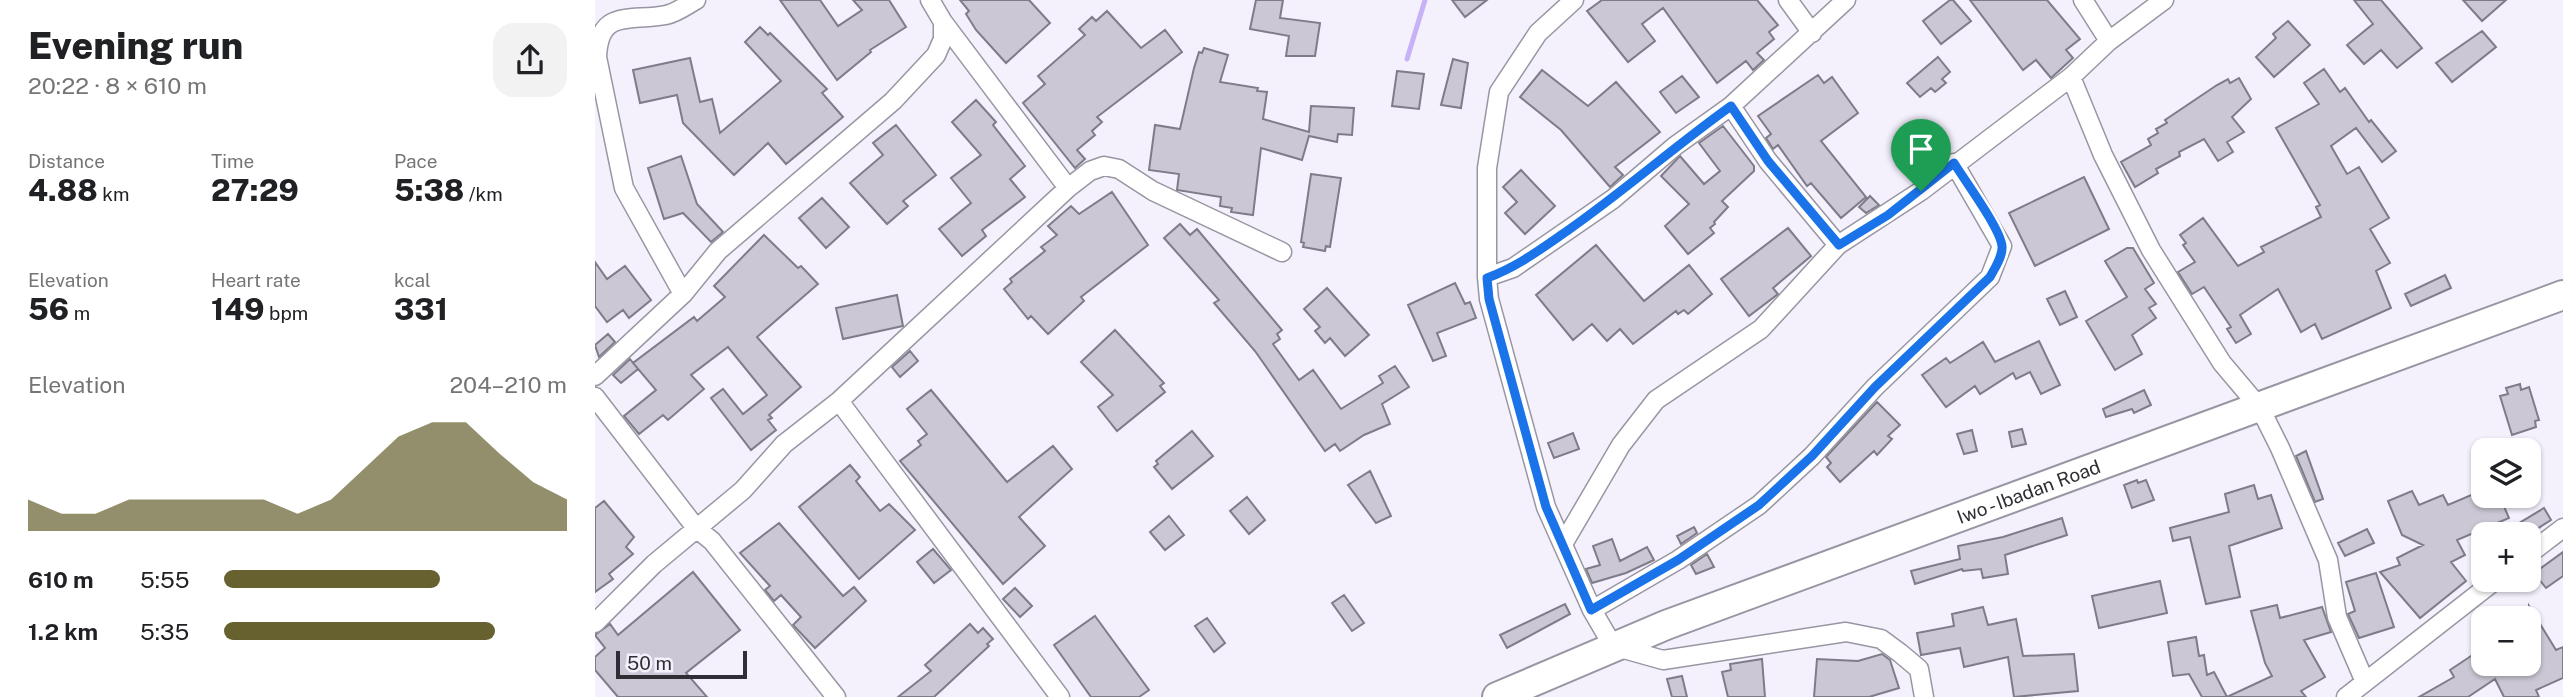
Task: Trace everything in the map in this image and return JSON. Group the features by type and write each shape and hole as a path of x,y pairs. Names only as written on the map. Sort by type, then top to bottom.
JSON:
{"main road":[{"name":"Iwo - Ibadan Road","path":"1497,697 1613,646 2563,295"}],"street":[{"path":"683,294 624,188 597,47 603,28 614,21 670,15 696,0"},
{"path":"930,0 943,23 1068,188"},
{"path":"1574,0 1538,33 1499,92 1487,168 1487,278 1489,299 1546,507 1591,610 1613,646 1663,660 1846,632 1881,639 1919,669 1924,697"},
{"path":"1788,0 1812,33"},
{"path":"1487,278 1513,268 1613,199 1675,146 1731,106 1846,0"},
{"path":"2083,0 2109,41"},
{"path":"1563,544 1622,445 1656,400 1703,365 1761,329 1839,245 1888,215 2071,77 2109,41 2164,0"},
{"path":"595,376 683,294 718,251 901,92 936,55 943,38 943,23"},
{"path":"2071,77 2103,155 2151,250 2222,363 2260,408 2328,561 2337,617 2365,682"},
{"path":"1731,106 1768,161 1839,245"},
{"path":"1591,610 1678,560 1759,505 1812,456 1875,387 1990,277 2002,246 1954,163"},
{"path":"595,622 654,564 743,490 784,444 839,401 1068,188 1090,171 1104,166 1119,169 1153,191 1282,252"},
{"path":"595,397 696,528 712,541 836,697"},
{"path":"839,401 1060,697"},
{"path":"2541,545 2563,528"},
{"path":"2346,697 2480,592"}],"building":[{"path":"780,0 820,0 838,26 862,10 853,0 889,0 906,27 870,50 871,52 837,80"},
{"path":"960,0 1029,0 1050,23 1006,63 976,30 966,14 969,11"},
{"path":"1256,0 1283,0 1280,18 1320,23 1315,56 1286,56 1289,36 1250,29"},
{"path":"1452,0 1487,0 1465,17"},
{"path":"1602,0 1757,0 1778,25 1769,32 1774,39 1757,53 1764,60 1753,70 1746,61 1717,83 1663,8 1642,24 1655,41 1628,62 1587,11"},
{"path":"1953,0 1971,21 1941,44 1923,21"},
{"path":"1970,0 2047,0 2080,39 2066,50 2073,58 2051,78 2036,60 2023,70"},
{"path":"2354,0 2381,0 2422,48 2397,68 2381,50 2364,64 2347,45 2373,24"},
{"path":"2463,0 2506,0 2482,21"},
{"path":"1107,11 1141,48 1165,30 1182,52 1097,117 1102,122 1092,131 1095,135 1077,150 1085,159 1075,168 1023,103 1045,84 1038,76 1085,35 1079,29 1092,17 1096,21"},
{"path":"2288,21 2310,45 2274,77 2256,57 2276,38 2273,34"},
{"path":"760,27 768,35 770,33 827,89 822,93 843,117 786,164 768,143 734,175 683,123 677,95 640,103 633,70 690,58 700,102 712,99 720,133 781,81 745,42"},
{"path":"2482,31 2496,47 2452,82 2436,63"},
{"path":"1204,48 1228,55 1220,82 1267,92 1263,119 1309,132 1311,106 1354,108 1352,135 1338,134 1337,142 1309,136 1302,160 1261,148 1253,215 1231,212 1232,208 1220,206 1221,197 1177,190 1179,174 1149,170 1155,125 1180,129 1194,68 1199,52 1202,53"},
{"path":"1938,57 1950,72 1942,79 1946,83 1935,92 1931,88 1920,97 1907,83"},
{"path":"1453,59 1468,63 1461,108 1441,105"},
{"path":"2324,69 2340,92 2345,88 2369,122 2371,120 2396,151 2382,162 2356,128 2331,146 2347,174 2359,167 2389,218 2370,229 2390,263 2376,271 2391,308 2322,339 2315,324 2301,332 2278,289 2240,315 2251,334 2236,343 2227,329 2231,327 2204,287 2192,294 2178,272 2195,262 2183,245 2186,243 2180,235 2203,218 2238,266 2264,252 2261,247 2321,217 2316,207 2320,205 2276,128 2319,104 2304,83"},
{"path":"1542,70 1588,106 1616,82 1660,132 1615,167 1623,175 1610,187 1561,130 1520,97"},
{"path":"1397,71 1424,74 1419,109 1392,106"},
{"path":"1818,75 1824,83 1832,77 1858,113 1821,141 1866,197 1841,218 1811,183 1807,186 1778,145 1773,149 1766,138 1771,134 1758,116"},
{"path":"1682,76 1699,97 1676,113 1660,92"},
{"path":"2239,78 2251,99 2232,117 2244,132 2227,142 2233,152 2218,161 2204,139 2179,152 2180,156 2156,169 2158,173 2135,187 2121,162 2151,145 2148,139 2158,133 2156,129 2167,123 2165,120 2217,85 2228,79 2230,83"},
{"path":"976,100 996,122 993,125 1025,166 1010,179 1025,197 982,230 986,236 962,256 939,229 971,203 951,178 981,155 952,122"},
{"path":"1922,124 1939,144 1917,163 1899,143"},
{"path":"896,125 936,175 903,201 908,206 887,224 850,183 883,155 873,143"},
{"path":"1723,126 1754,166 1754,171 1722,201 1728,207 1710,228 1714,233 1688,254 1665,226 1689,204 1661,176 1680,156 1704,184 1720,171 1699,143"},
{"path":"681,156 697,204 723,232 711,242 683,213 664,219 648,168"},
{"path":"1521,170 1555,206 1525,234 1505,213 1517,202 1503,187"},
{"path":"1311,174 1341,178 1330,247 1326,246 1325,251 1303,247 1304,243 1301,242"},
{"path":"2084,177 2109,229 2035,266 2009,213"},
{"path":"1112,192 1148,245 1081,297 1084,301 1048,334 1031,316 1028,319 1004,289 1012,282 1010,279 1045,251 1041,247 1057,235 1048,226 1071,206 1079,214"},
{"path":"1870,196 1879,205 1866,213 1859,207"},
{"path":"822,198 849,227 826,248 799,218"},
{"path":"1180,224 1190,235 1197,229 1282,330 1277,334 1280,339 1273,344 1299,380 1313,370 1341,409 1383,383 1379,376 1395,366 1409,387 1382,404 1390,424 1364,435 1340,451 1335,444 1325,451 1255,351 1214,303 1219,300 1164,238"},
{"path":"1788,228 1811,256 1773,288 1778,294 1749,316 1721,279"},
{"path":"764,235 818,284 757,337 801,387 769,415 772,418 768,420 776,430 751,450 711,398 723,389 743,414 767,395 728,347 691,375 704,389 668,420 663,415 639,434 624,416 656,390 633,363 694,317 697,321 725,297 714,286"},
{"path":"1596,245 1644,301 1689,265 1712,294 1688,314 1684,310 1678,314 1676,311 1633,344 1620,329 1607,341 1592,324 1573,340 1536,295"},
{"path":"2127,248 2133,248 2154,283 2145,289 2156,304 2149,308 2156,318 2132,335 2142,354 2115,370 2086,321 2127,297 2105,261"},
{"path":"595,262 607,279 625,266 651,300 629,318 623,310 607,322 595,306"},
{"path":"2445,275 2451,288 2411,306 2405,294"},
{"path":"1455,283 1465,304 1470,302 1476,318 1437,333 1446,356 1433,361 1408,305"},
{"path":"1327,288 1369,335 1345,356 1330,338 1325,343 1315,331 1320,327 1304,309"},
{"path":"2065,291 2077,317 2060,325 2047,299"},
{"path":"897,295 903,326 843,339 836,308"},
{"path":"1115,330 1164,383 1160,386 1165,392 1117,431 1098,407 1113,395 1081,362"},
{"path":"608,334 615,342 599,357 595,345"},
{"path":"2039,341 2060,385 2041,394 2030,372 2016,379 2013,373 1980,394 1975,386 1946,407 1922,375 1946,358 1950,363 1983,342 1995,362"},
{"path":"910,351 918,361 900,377 892,367"},
{"path":"630,359 638,369 621,383 613,375"},
{"path":"2520,384 2521,390 2529,387 2539,420 2535,421 2536,427 2512,435 2500,396 2508,394 2506,388"},
{"path":"931,390 1007,482 1053,446 1072,469 1019,517 1045,546 1003,584 900,461 921,445 918,441 927,434 907,409"},
{"path":"2144,390 2151,405 2134,413 2132,409 2106,417 2103,409"},
{"path":"1877,402 1900,425 1888,436 1892,439 1877,455 1874,451 1840,482 1827,467 1831,463 1826,457"},
{"path":"2022,429 2026,444 2012,447 2009,432"},
{"path":"1972,430 1977,451 1964,454 1957,434"},
{"path":"1192,431 1213,456 1172,489 1154,467 1158,464 1156,461"},
{"path":"1573,433 1579,449 1554,458 1548,443"},
{"path":"2306,451 2323,499 2315,502 2296,456"},
{"path":"850,465 860,477 856,481 880,511 889,504 915,530 859,579 799,507"},
{"path":"1370,471 1391,516 1376,523 1348,485"},
{"path":"2137,480 2138,483 2146,480 2154,500 2132,508 2124,485"},
{"path":"2254,485 2258,499 2271,495 2282,528 2229,546 2240,597 2206,604 2190,537 2173,541 2170,528 2229,512 2225,494"},
{"path":"2412,491 2419,505 2443,495 2448,505 2471,495 2471,508 2505,508 2509,518 2500,522 2471,522 2471,534 2457,540 2465,555 2451,562 2466,581 2420,618 2380,572 2400,565 2397,558 2423,545 2402,535 2388,501"},
{"path":"1247,497 1265,520 1249,534 1230,511"},
{"path":"604,501 634,537 626,547 633,554 609,574 613,579 595,592 595,508"},
{"path":"2544,508 2551,520 2541,526 2541,522 2521,522"},
{"path":"1169,516 1184,535 1165,550 1150,532"},
{"path":"2062,518 2067,535 2005,555 2008,574 1983,578 1981,569 1962,569 1915,584 1911,571 1960,559 1958,546 2003,537"},
{"path":"779,523 843,596 854,587 866,601 815,648 793,625 801,617 781,595 774,601 765,590 770,586 740,553"},
{"path":"1694,527 1697,533 1681,544 1677,536"},
{"path":"2367,529 2374,543 2345,556 2338,543"},
{"path":"1612,539 1620,561 1647,547 1654,560 1626,573 1592,583 1586,569 1600,565 1593,546"},
{"path":"933,549 951,570 934,583 917,562"},
{"path":"2563,552 2563,576 2546,588 2541,582 2541,568"},
{"path":"1707,554 1714,567 1696,574 1691,565"},
{"path":"693,572 740,630 686,673 707,697 618,697 595,670 595,657 605,648 595,635 610,624 618,635"},
{"path":"2376,573 2394,627 2359,638 2348,614 2355,611 2346,582"},
{"path":"2160,581 2167,613 2099,628 2092,596"},
{"path":"1015,588 1032,606 1020,617 1003,599"},
{"path":"1344,595 1364,623 1352,631 1332,603"},
{"path":"1565,604 1570,614 1507,648 1500,635"},
{"path":"2277,605 2280,618 2322,607 2331,632 2304,640 2325,677 2301,691 2306,697 2227,697 2272,676 2265,663 2251,611"},
{"path":"1983,607 1988,625 2016,619 2023,656 2074,654 2078,691 2014,697 2008,657 1964,667 1960,648 1921,655 1917,633 1954,626 1952,614"},
{"path":"1095,616 1149,690 1139,697 1091,697 1054,645"},
{"path":"1207,618 1225,643 1214,652 1195,626"},
{"path":"970,624 978,633 983,628 993,639 987,644 989,646 934,697 898,697 931,671 925,665"},
{"path":"2541,626 2556,650 2563,647 2563,678 2536,690 2539,697 2504,697 2495,679 2468,697 2419,697 2454,677 2450,670 2471,656 2471,676 2541,676"},
{"path":"2196,637 2199,656 2204,655 2207,675 2214,672 2227,697 2202,697 2189,674 2173,676 2168,642"},
{"path":"1882,654 1890,660 1899,688 1869,697 1814,697 1817,659 1858,661"},
{"path":"1762,659 1765,697 1728,697 1722,672 1731,670 1730,664"},
{"path":"1682,676 1687,697 1672,697 1667,679"}],"waterway":[{"path":"1407,59 1425,0"}],"route":[{"path":"1731,106 1768,161 1839,245 1921,191 1954,163 2002,246 1999,261 1990,277 1875,387 1812,456 1759,505 1678,560 1591,610 1546,507 1489,299 1487,278 1513,268 1613,199 1675,146 1731,106"}]}
